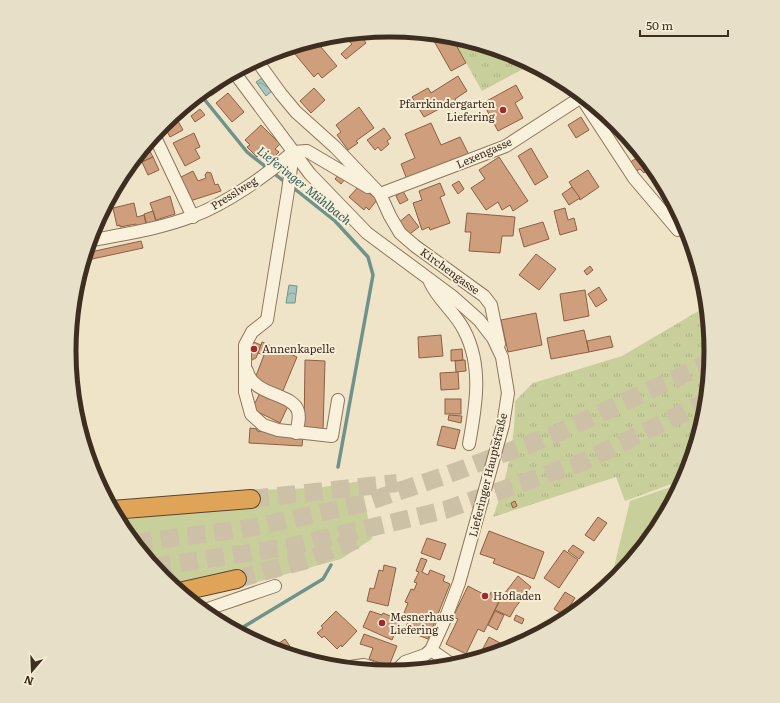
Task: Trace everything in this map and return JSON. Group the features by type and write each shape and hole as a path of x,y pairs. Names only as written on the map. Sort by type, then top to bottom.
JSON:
{"highway":[{"path":"118,509 251,499"},
{"path":"186,590 237,579"}],"street":[{"name":"Kirchengasse","path":"260,65 296,112 335,147 380,194 400,233 415,246 484,296 491,305 502,357"},
{"name":"Lieferinger Hauptstraße","path":"237,77 310,174 367,233 429,279 479,320 493,338 502,357 508,393 503,425 468,554 446,617 431,650"},
{"name":"Lexengasse","path":"380,194 506,146 577,99"},
{"name":"Lexengasse","path":"591,110 634,178 678,230"},
{"path":"157,141 192,216"},
{"path":"338,400 332,436 296,433 263,425 251,414 245,392 246,345 248,337 267,320 293,152 307,152 380,194"},
{"name":"Presslweg","path":"96,240 192,216 213,208 276,167 293,152"},
{"name":"Lieferinger Hauptstraße","path":"429,279 435,292 464,330 472,351 476,376 477,402 469,444"},
{"path":"245,364 249,379 256,385 292,403 298,409 299,419 296,433"},
{"path":"209,609 275,586"},
{"path":"402,665 405,662 425,655 431,650 446,661"}],"green space":[{"path":"456,44 491,54 525,67 482,91"},
{"path":"702,309 704,331 704,372 702,393 694,433 676,482 625,501 616,477 493,517 506,474 512,446 515,401 533,383 622,356"},
{"path":"361,481 372,539 341,559 239,587 183,588 140,543 125,519 252,506 252,490 316,488"},
{"path":"675,486 662,509 640,543 610,576 613,571 630,501"}],"water":[{"path":"262,78 272,91 266,96 256,82"},
{"path":"289,285 297,286 295,303 286,303"}],"building":[{"path":"363,39 366,43 346,59 341,54 352,44 348,40"},
{"path":"434,40 456,44 466,63 451,71"},
{"path":"320,45 337,66 322,78 318,73 314,77 294,53"},
{"path":"458,76 467,91 455,99 456,100 424,117 412,97 428,88 431,93"},
{"path":"223,85 224,87 211,96 210,94"},
{"name":"Pfarrkindergarten Liefering","path":"516,85 523,98 515,103 523,118 498,131 483,103"},
{"path":"314,88 325,100 311,113 300,101"},
{"path":"228,93 244,112 232,122 216,103"},
{"path":"359,107 374,128 356,141 358,143 348,150 337,135 341,132 336,125"},
{"path":"200,109 205,115 195,122 191,116"},
{"path":"581,117 589,130 576,138 568,125"},
{"path":"178,121 183,130 170,137 166,131"},
{"path":"431,123 441,145 460,137 469,155 408,182 401,164 415,158 405,134"},
{"path":"261,125 280,144 275,149 279,152 273,158 270,154 265,159 260,154 257,157 247,147 250,145 245,140"},
{"path":"384,128 391,138 387,141 389,144 381,151 378,147 375,150 367,140"},
{"path":"194,133 200,147 195,149 200,158 185,166 173,143"},
{"path":"531,148 548,177 535,185 518,156"},
{"path":"149,150 153,157 137,164"},
{"path":"153,157 159,170 148,175 142,162"},
{"path":"499,157 528,201 513,211 510,205 502,210 498,202 486,210 471,188 485,179 479,170"},
{"path":"638,157 647,171 644,173 640,169 636,171 629,163"},
{"path":"588,170 599,187 580,200 569,182"},
{"path":"193,171 198,181 206,178 205,175 207,172 211,173 215,185 218,184 221,191 190,201 181,177"},
{"path":"339,174 345,179 341,184 335,179"},
{"path":"459,181 464,189 458,194 452,185"},
{"path":"440,183 445,195 440,197 450,223 430,230 429,227 422,230 413,203 422,200 419,191"},
{"path":"360,185 377,200 369,210 366,207 364,210 349,197"},
{"path":"572,187 580,198 569,205 562,194"},
{"path":"403,191 408,200 400,204 396,196"},
{"path":"170,196 175,214 156,220 150,203"},
{"path":"134,203 137,217 144,215 146,224 137,226 136,224 120,227 120,225 117,226 113,208"},
{"path":"565,208 568,220 574,218 577,230 560,235 554,211"},
{"path":"153,211 156,222 147,225 144,214"},
{"path":"467,213 515,217 513,236 502,236 500,253 469,251 471,232 465,232"},
{"path":"409,214 419,227 407,236 398,223"},
{"path":"543,222 549,239 524,247 519,229"},
{"path":"141,241 143,248 89,260 91,252"},
{"path":"536,254 556,269 539,290 519,275"},
{"path":"590,266 593,270 587,275 584,271"},
{"path":"599,287 607,300 596,307 588,294"},
{"path":"585,290 589,316 564,321 560,294"},
{"path":"536,313 542,345 508,352 501,320"},
{"path":"584,330 589,352 551,359 547,338"},
{"path":"441,335 443,356 419,358 418,337"},
{"path":"610,336 613,347 589,352 587,341"},
{"name":"Annenkapelle","path":"251,341 261,345 256,358 252,360 248,359"},
{"path":"262,342 297,357 282,393 254,381 264,355 258,353"},
{"path":"462,349 463,360 451,361 451,350"},
{"path":"305,360 325,361 323,431 304,431"},
{"path":"465,360 466,371 456,372 455,361"},
{"path":"458,372 459,389 441,390 440,373"},
{"path":"260,393 288,406 280,423 252,409"},
{"path":"445,399 461,399 461,414 445,414"},
{"path":"449,415 462,416 461,423 448,420"},
{"path":"442,426 460,430 455,449 437,445"},
{"path":"250,428 257,429 257,431 303,436 302,446 249,443"},
{"path":"515,501 517,506 513,508 511,503"},
{"path":"598,517 607,523 594,541 585,535"},
{"path":"489,531 544,552 534,579 493,563 495,559 480,554"},
{"path":"427,538 446,544 440,560 421,553"},
{"path":"573,545 584,552 579,559 568,551"},
{"path":"564,550 578,560 559,588 544,578"},
{"path":"421,558 427,560 422,572 428,575 430,570 445,576 443,581 450,584 428,639 405,630 410,616 404,613 408,603 405,602 411,589 414,590 417,583 414,582 419,572 416,571"},
{"path":"384,565 396,568 388,606 367,601 370,588 374,589 379,570 383,571"},
{"path":"518,576 531,587 510,617 495,610 501,598"},
{"path":"468,586 489,597 491,592 501,597 484,632 478,629 466,654 446,644 458,619 453,617"},
{"path":"565,592 575,598 563,614 554,609"},
{"path":"336,611 357,631 342,647 341,645 337,649 324,636 322,638 317,633 323,628 321,626"},
{"name":"Mesnerhaus Liefering","path":"370,611 382,615 383,613 400,620 392,640 363,627"},
{"path":"495,611 504,615 497,630 488,625"},
{"path":"516,615 524,619 522,624 514,620"},
{"path":"364,634 397,646 389,666 369,659 373,648 360,644"},
{"path":"489,637 503,645 491,649 481,652"},
{"path":"285,639 293,650 279,645 278,644"}],"waterway":[{"name":"Lieferinger Mühlbach","path":"204,99 247,152 286,183"},
{"name":"Lieferinger Mühlbach","path":"291,186 335,221 368,257 373,275 338,467"},
{"name":"Lieferinger Mühlbach","path":"241,628 323,579 331,565"}],"tunnel":[{"path":"140,542 250,528 361,504 444,476 558,433 704,365"},
{"path":"160,566 289,547 445,510 585,461 700,405"},
{"path":"251,499 397,483"},
{"path":"237,579 307,560 356,540"}],"place":[{"name":"Pfarrkindergarten Liefering","path":"503,110"},
{"name":"Annenkapelle","path":"254,349"},
{"name":"Hofladen","path":"485,596"},
{"name":"Mesnerhaus Liefering","path":"382,623"}]}
